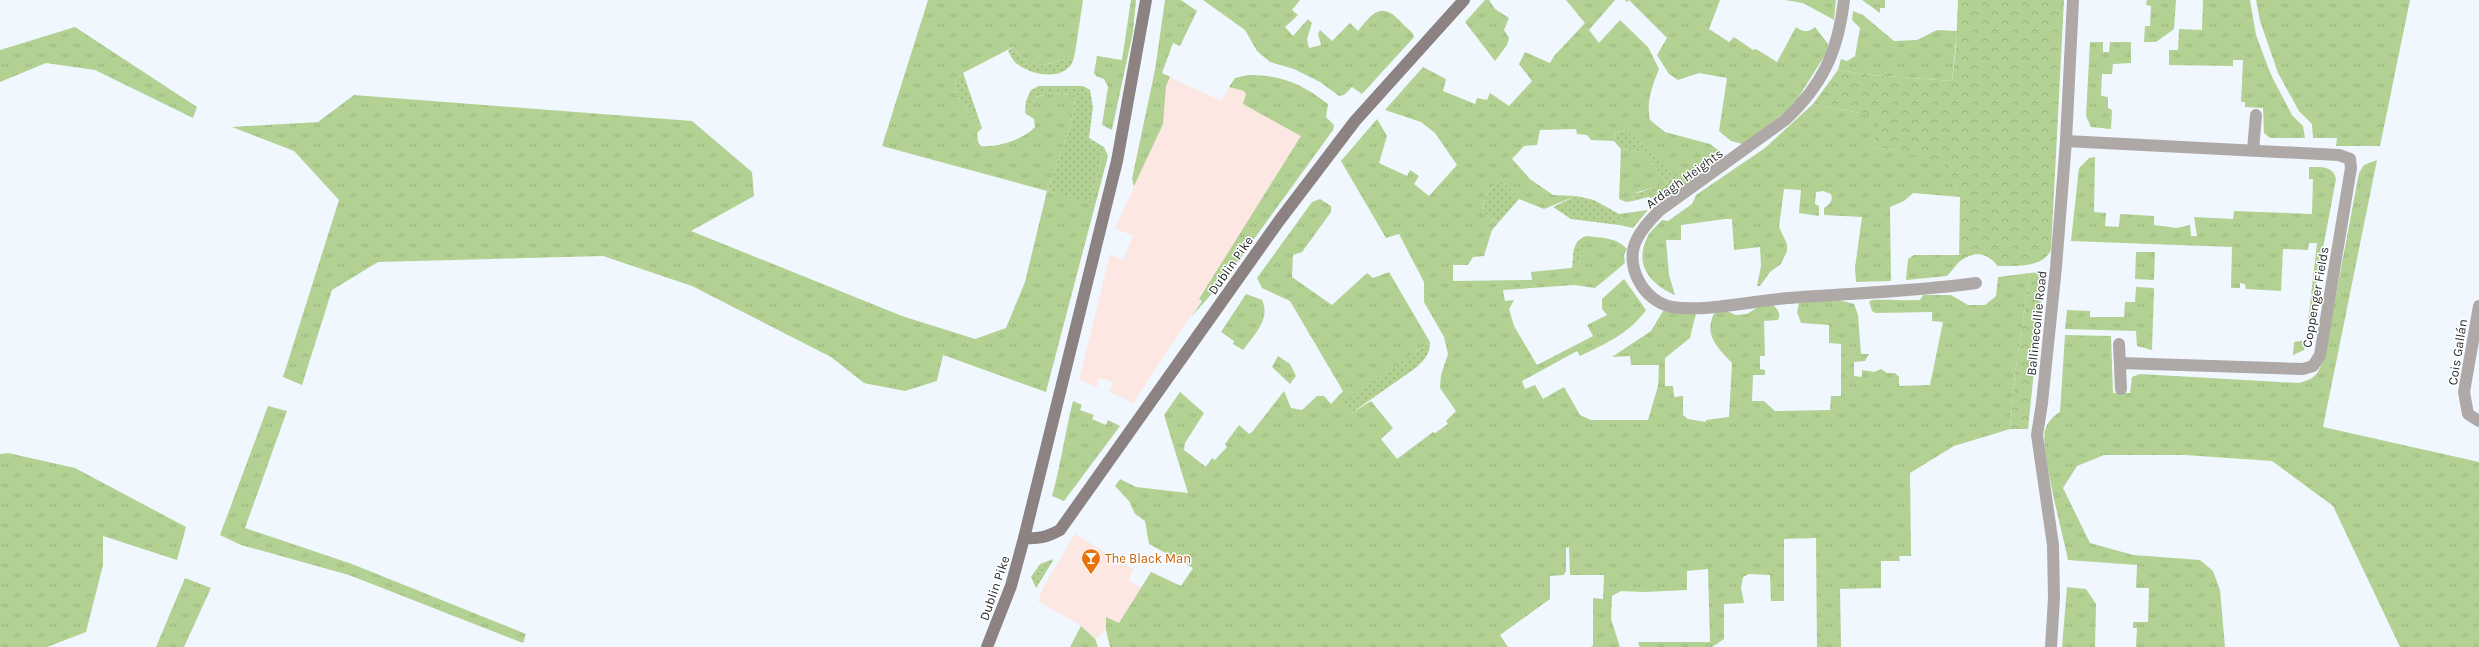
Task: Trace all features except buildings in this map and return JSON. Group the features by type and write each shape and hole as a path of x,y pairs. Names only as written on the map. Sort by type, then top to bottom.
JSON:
{"street":[{"name":"Dublin Pike","path":"987,647 1011,586 1024,538 1117,160 1146,0"},
{"name":"Dublin Pike","path":"1024,538 1036,539 1049,536 1060,530 1288,208 1355,121 1464,0"},
{"name":"Ardagh Heights","path":"1844,0 1838,37 1833,54 1818,84 1800,107 1785,120 1660,211 1648,223 1634,245 1633,268 1639,281 1656,302 1672,307 1689,308 1787,298 1900,292 1976,283"},
{"name":"Ballinecollie Road","path":"2051,647 2054,598 2053,544 2037,435 2052,302 2066,141 2073,0"},
{"path":"2253,150 2256,114"},
{"name":"Coppenger Fields","path":"2066,141 2339,155 2350,159 2351,168 2320,355 2313,366 2303,369 2120,363"},
{"name":"Cois Gallán","path":"2479,306 2464,392 2468,414 2479,421"},
{"path":"2119,344 2121,389"}],"shaded area":[{"path":"1155,70 1221,101 1235,78 1321,124 1159,363 1134,403 1109,392 1113,382 1099,378 1097,387 1079,380 1110,254 1123,260 1133,236 1115,228 1134,187 1132,179"},
{"name":"The Black Man","path":"1075,534 1134,569 1128,580 1141,588 1119,624 1107,617 1106,630 1095,639 1081,626 1038,601 1044,586"}],"green space":[{"path":"928,0 1083,0 1075,53 1067,58 1050,64 1042,64 1027,60 1013,47 963,73 955,81 959,101 982,128 977,133 978,142 981,146 995,146 1010,142 1018,139 1035,127 1034,119 1025,113 1035,97 1052,93 1076,95 1070,128 1047,191 882,146"},
{"path":"1131,0 1136,0 1133,32 1112,130 1102,125 1108,87 1104,79 1096,76 1094,73 1097,56 1122,60"},
{"path":"1165,0 1181,0 1197,11 1180,46 1173,43 1162,73 1170,77 1166,86 1163,124 1134,186 1132,179 1155,70"},
{"path":"1203,0 1300,0 1292,10 1298,15 1285,27 1293,36 1308,19 1312,23 1307,39 1309,48 1321,45 1318,34 1320,30 1332,41 1350,23 1358,31 1373,14 1383,11 1389,12 1395,16 1411,31 1414,37 1362,94 1352,87 1344,95 1339,96 1320,82 1294,69 1270,62 1257,51 1245,30"},
{"path":"1485,0 1489,0 1495,9 1509,18 1504,30 1509,38 1507,45 1495,61 1465,22"},
{"path":"1566,0 1615,0 1589,30 1599,43 1620,20 1648,47 1659,69 1649,100 1650,120 1665,132 1710,144 1718,150 1720,161 1684,186 1627,130 1616,132 1614,141 1591,140 1587,135 1577,134 1576,129 1540,130 1537,145 1524,146 1512,159 1530,179 1553,195 1576,196 1544,209 1519,199 1501,180 1490,190 1484,202 1483,213 1498,223 1492,230 1484,256 1473,257 1468,265 1453,265 1453,281 1532,280 1531,272 1571,268 1580,264 1579,259 1586,247 1586,236 1613,240 1623,245 1627,249 1624,255 1625,263 1595,288 1574,285 1503,290 1505,301 1514,300 1509,309 1514,326 1537,365 1593,336 1587,325 1607,315 1602,309 1602,299 1624,279 1646,310 1640,318 1625,331 1608,342 1580,356 1577,351 1522,381 1525,389 1535,385 1543,399 1564,387 1580,415 1591,420 1648,420 1658,386 1659,365 1631,365 1630,356 1612,357 1651,331 1663,311 1696,313 1690,338 1665,358 1665,386 1673,386 1674,397 1683,396 1683,415 1688,419 1706,422 1706,420 1729,417 1732,363 1716,345 1711,334 1710,327 1715,311 1725,310 1736,315 1747,314 1758,307 1773,305 1778,312 1779,318 1778,320 1764,321 1765,356 1760,356 1760,369 1765,370 1765,375 1753,375 1752,401 1764,401 1775,411 1830,410 1831,396 1841,396 1841,344 1829,343 1829,325 1801,323 1797,312 1799,303 1839,300 1854,304 1858,315 1861,354 1869,354 1865,361 1854,362 1854,376 1862,377 1862,370 1874,372 1881,369 1887,373 1895,373 1899,377 1899,386 1930,385 1943,322 1932,321 1932,312 1875,313 1872,311 1869,302 1872,300 1920,300 1923,295 1951,295 1968,305 1985,305 1996,296 1998,277 2030,273 2015,373 2010,429 1954,446 1910,473 1911,556 1899,556 1900,561 1881,561 1881,588 1840,589 1841,647 1817,647 1816,538 1784,539 1784,601 1771,601 1770,575 1749,574 1743,577 1741,588 1744,603 1724,604 1724,639 1712,647 1640,647 1638,642 1710,642 1708,569 1687,571 1687,590 1645,592 1621,591 1612,596 1611,619 1620,647 1591,647 1593,645 1593,598 1603,599 1604,575 1570,575 1569,547 1566,548 1566,571 1564,575 1550,576 1550,599 1500,635 1508,647 1110,647 1106,630 1106,617 1119,623 1151,572 1181,586 1193,568 1149,544 1145,521 1135,514 1129,501 1115,486 1120,479 1136,487 1188,493 1164,415 1180,392 1204,413 1185,443 1184,450 1206,467 1212,458 1215,460 1227,447 1225,444 1239,425 1249,434 1252,432 1284,391 1291,408 1302,410 1317,396 1324,396 1331,404 1343,391 1290,301 1262,288 1257,278 1312,202 1320,199 1331,206 1331,212 1302,252 1293,255 1292,277 1332,305 1367,273 1373,278 1389,272 1430,342 1343,403 1350,414 1371,401 1393,428 1381,439 1397,459 1433,432 1435,433 1448,424 1446,421 1456,411 1440,388 1441,375 1448,354 1444,337 1424,302 1424,282 1399,234 1386,238 1341,161 1377,119 1387,136 1379,163 1407,176 1410,170 1419,176 1414,184 1429,196 1457,165 1435,133 1421,122 1385,110 1423,67 1446,79 1443,91 1475,104 1477,98 1487,100 1490,93 1509,106 1532,81 1519,64 1525,52 1550,63 1554,56 1585,23"},
{"path":"1629,0 1720,0 1709,29 1729,42 1734,37 1753,50 1756,49 1777,62 1796,27 1806,31 1815,27 1828,44 1827,52 1796,101 1784,113 1743,144 1731,141 1719,131 1727,78 1699,73 1678,80 1669,74 1657,55 1667,38"},
{"path":"1785,0 1836,0 1834,20 1803,3"},
{"path":"1862,0 1885,0 1885,8 1880,8 1880,13"},
{"path":"1958,0 2064,0 2051,250 2042,260 2028,265 1998,266 1989,258 1979,254 1964,258 1959,262 1960,197 1944,164 1895,150 1873,147 1880,114 1865,114 1813,104 1838,70 1871,75 1952,81 1956,47"},
{"path":"2147,0 2176,0 2174,29 2156,42 2144,42 2145,26 2150,26 2151,6 2146,5"},
{"path":"2203,0 2250,0 2256,35 2271,75 2292,115 2303,126 2305,138 2270,138 2264,133 2263,108 2245,107 2245,102 2241,102 2243,60 2233,60 2233,66 2169,65 2169,50 2178,50 2179,29 2202,30"},
{"path":"2256,0 2410,0 2380,146 2336,146 2337,138 2313,138 2312,124 2299,111 2278,73 2260,21"},
{"path":"1853,11 1863,15 1894,41 1917,40 1937,30 1957,31 1952,81 1871,75 1838,70 1841,59 1847,61 1855,56 1860,28 1852,20"},
{"path":"75,27 197,107 193,118 95,70 46,63 0,82 0,50"},
{"path":"2090,42 2103,42 2103,52 2109,52 2110,42 2131,42 2131,63 2113,64 2112,74 2102,74 2101,96 2108,97 2108,108 2112,110 2111,129 2091,127 2086,116"},
{"path":"1013,47 1027,60 1042,64 1050,64 1067,58 1075,53 1072,64 1066,70 1059,73 1044,74 1029,71 1016,63 1008,51"},
{"path":"963,73 982,128 959,101 955,81"},
{"path":"1248,75 1260,75 1281,79 1309,91 1328,104 1326,117 1334,125 1333,130 1225,279 1191,317 1202,301 1199,299 1301,136 1243,104 1246,94 1244,91 1229,87 1235,78"},
{"path":"1039,86 1083,86 1090,90 1093,107 1089,138 1104,147 1091,203 1047,191 1070,128 1076,95 1052,93 1035,97 1025,113 1026,101 1031,90"},
{"path":"354,95 692,121 752,172 754,196 691,231 902,316 975,339 1006,328 1025,282 1047,191 1091,202 1104,147 1108,156 1046,392 943,355 937,381 905,391 864,383 831,357 692,286 603,256 378,262 332,290 302,385 283,377 339,200 294,151 232,127 318,122"},
{"path":"1813,104 1865,114 1881,114 1873,147 1895,150 1944,163 1960,197 1913,193 1904,201 1890,207 1891,281 1856,282 1855,268 1862,217 1824,215 1824,208 1832,199 1832,196 1831,194 1823,191 1816,192 1815,204 1819,206 1819,216 1799,213 1801,190 1784,189 1779,227 1787,244 1787,251 1781,264 1770,272 1760,286 1757,286 1761,266 1760,247 1734,250 1732,219 1681,225 1681,240 1666,240 1669,275 1675,295 1658,285 1646,272 1643,264 1642,255 1644,246 1651,232 1662,220 1668,221 1692,204 1696,195 1765,148"},
{"path":"1627,130 1684,186 1662,201 1648,197 1633,201 1634,194 1668,183 1642,152 1621,149 1614,141 1616,132"},
{"path":"1621,149 1642,152 1668,183 1634,194 1633,201 1626,202 1619,199"},
{"path":"2095,157 2094,212 2106,213 2105,226 2119,227 2120,214 2154,216 2154,225 2177,228 2190,225 2191,236 2197,236 2194,217 2233,219 2234,211 2312,214 2313,179 2309,179 2309,167 2326,168 2332,171 2336,179 2306,338 2317,243 2309,243 2308,250 2283,249 2281,291 2246,289 2245,284 2240,283 2240,288 2231,288 2232,247 2071,241 2079,168 2089,158"},
{"path":"2377,160 2323,427 2479,462 2479,647 2400,647 2333,506 2272,461 2185,455 2104,455 2077,466 2063,488 2090,543 2133,555 2200,560 2213,571 2220,590 2225,647 2136,647 2137,628 2133,628 2133,622 2148,622 2149,588 2136,588 2137,565 2068,560 2057,513 2044,440 2045,430 2049,421 2060,412 2065,335 2111,336 2113,393 2130,393 2132,377 2140,374 2299,383 2311,379 2317,373 2325,353 2359,173 2364,165"},
{"path":"1501,180 1519,199 1498,223 1483,213 1483,207 1487,194"},
{"path":"1576,196 1594,200 1619,214 1619,225 1571,219 1553,207"},
{"path":"1648,210 1633,228 1619,225 1619,214"},
{"path":"1586,236 1586,247 1579,259 1580,264 1572,268 1574,249 1578,242"},
{"path":"2136,252 2155,252 2154,280 2135,279"},
{"path":"1914,255 1959,255 1959,262 1947,276 1906,280 1908,259"},
{"path":"2044,272 2028,429 2010,429 2015,373 2030,273"},
{"path":"2136,287 2154,288 2152,350 2137,346 2136,331 2065,329 2067,310 2090,311 2090,317 2124,317 2125,302 2135,302"},
{"path":"1246,294 1262,300 1264,314 1263,320 1256,333 1243,350 1233,344 1234,341 1221,332"},
{"path":"2306,340 2304,350 2293,355 2294,342"},
{"path":"1430,342 1429,350 1426,356 1417,367 1350,414 1342,403"},
{"path":"1278,356 1290,364 1296,376 1290,384 1272,367"},
{"path":"1073,401 1082,405 1080,410 1094,415 1092,419 1106,425 1108,420 1120,426 1064,501 1052,496"},
{"path":"268,406 287,411 245,528 352,564 526,634 523,643 349,575 241,545 220,535"},
{"path":"8,453 75,468 186,527 177,560 103,536 103,565 86,632 47,647 0,647 0,454"},
{"path":"1054,559 1036,588 1031,577 1040,564"},
{"path":"185,578 211,588 184,647 156,647"},
{"path":"2067,587 2086,589 2096,604 2095,647 2062,647"},
{"path":"1081,626 1095,639 1098,647 1070,647"}],"place":[{"name":"The Black Man","path":"1091,575"}]}
